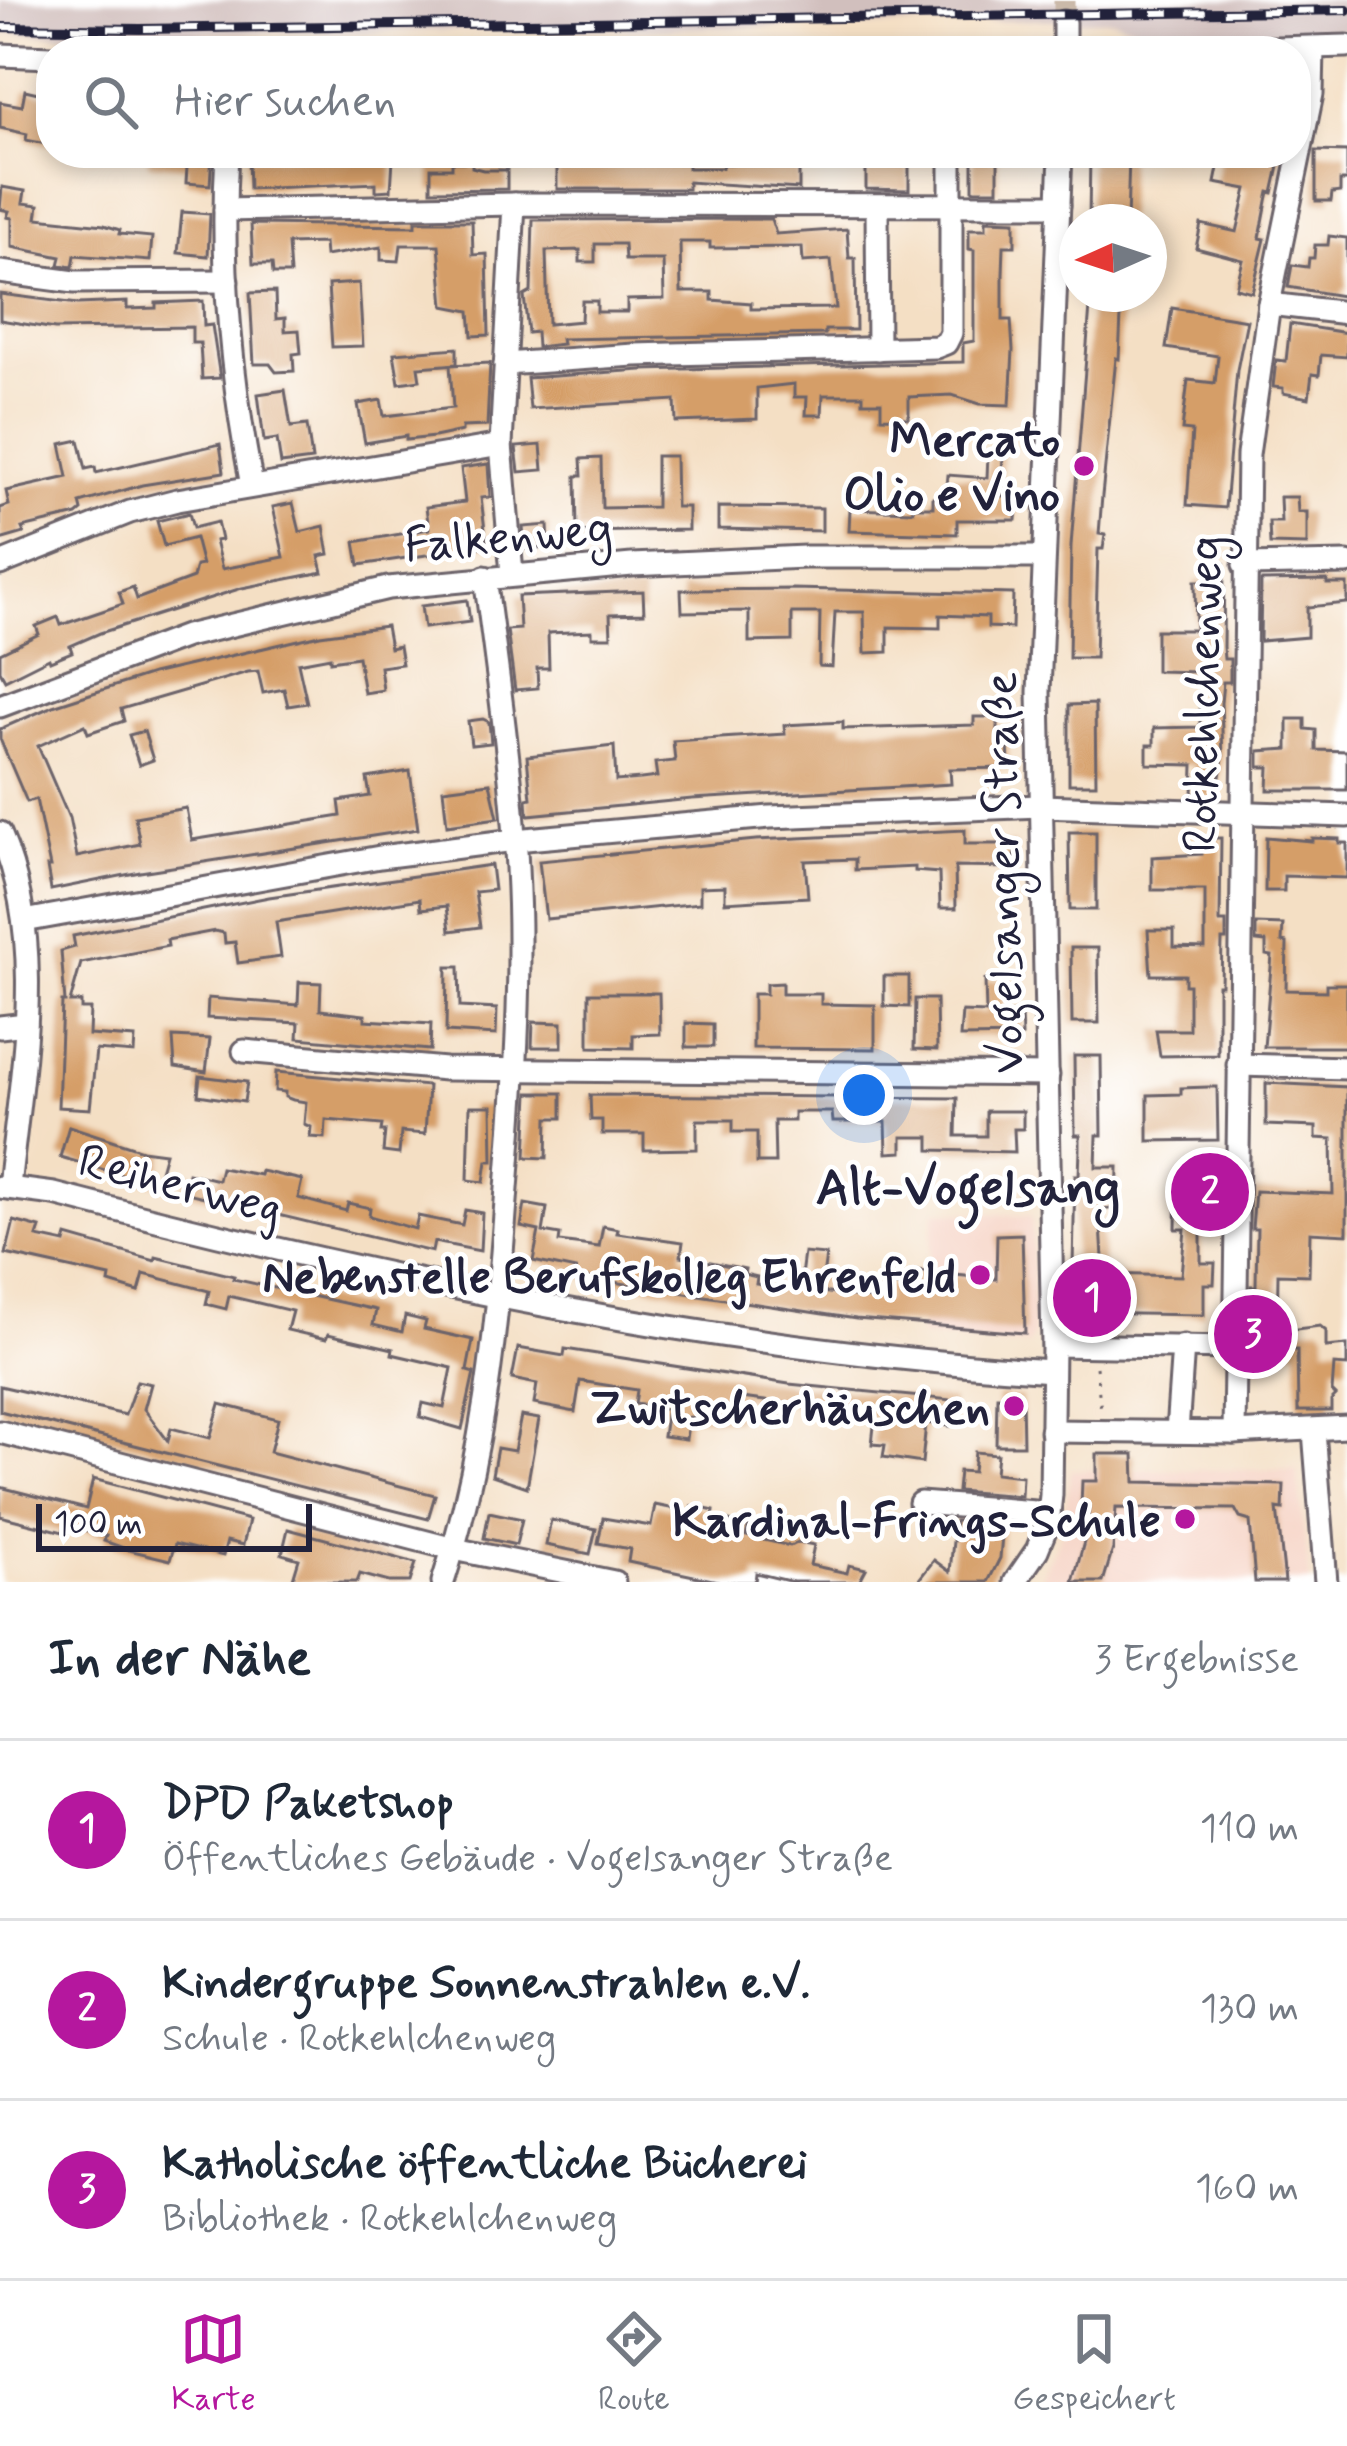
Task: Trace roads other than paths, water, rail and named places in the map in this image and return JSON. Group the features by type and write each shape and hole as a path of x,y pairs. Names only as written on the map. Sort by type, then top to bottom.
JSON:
{"street":[{"path":"1064,22 1064,36"},
{"path":"1313,48 1347,46"},
{"name":"Rotkehlchenweg","path":"1311,99 1313,48"},
{"path":"0,55 36,56"},
{"path":"226,168 227,281 236,396 252,486"},
{"path":"505,364 634,355 878,350 946,343 951,333 951,168"},
{"name":"Vogelsanger Straße","path":"1059,204 1060,168"},
{"name":"Rotkehlchenweg","path":"1234,1433 1248,455 1269,304 1297,168"},
{"path":"512,574 501,445 514,205"},
{"path":"225,210 1059,205"},
{"name":"Vogelsanger Straße","path":"1015,1582 1036,1550 1049,1513 1053,1345 1040,806 1042,557 1059,205"},
{"path":"877,207 878,350"},
{"path":"0,272 75,283 227,281"},
{"path":"1269,304 1347,314"},
{"path":"0,563 130,512 252,486 501,445"},
{"name":"Falkenweg","path":"0,706 185,636 388,588 512,574 806,557 1042,557"},
{"path":"1244,565 1347,563"},
{"path":"443,1582 482,1429 499,1298 516,1070 520,949 515,840 485,577"},
{"path":"24,921 274,873 515,840 770,818 1040,806 1347,816"},
{"path":"0,833 24,921 26,1024 4,1187"},
{"path":"0,1027 26,1024"},
{"path":"244,1051 346,1062 516,1070 1048,1075"},
{"path":"1238,1065 1347,1068"},
{"name":"Reiherweg","path":"4,1187 54,1194 260,1247 663,1329 942,1363 1052,1371"},
{"path":"1053,1345 1234,1348"},
{"path":"1177,1432 1183,1346"},
{"path":"1051,1431 1234,1433 1347,1427"},
{"path":"1314,1431 1326,1582"},
{"path":"0,1432 454,1549 614,1582"},
{"path":"920,1503 1049,1513"}],"tunnel":[{"path":"1064,0 1064,22"}],"railway":[{"path":"0,27 140,29 1347,10"}],"place":[{"name":"Mercato Olio e Vino","path":"1084,466"},
{"name":"Kindergruppe Sonnenstrahlen e.V.","path":"1210,1192"},
{"name":"Nebenstelle Berufskolleg Ehrenfeld","path":"980,1275"},
{"name":"DPD Paketshop","path":"1092,1298"},
{"name":"Katholische öffentliche Bücherei","path":"1253,1334"},
{"name":"Zwitscherhäuschen","path":"1014,1406"},
{"name":"Kardinal-Frings-Schule","path":"1185,1519"}],"district":[{"name":"Alt-Vogelsang","path":"968,1186"}]}
